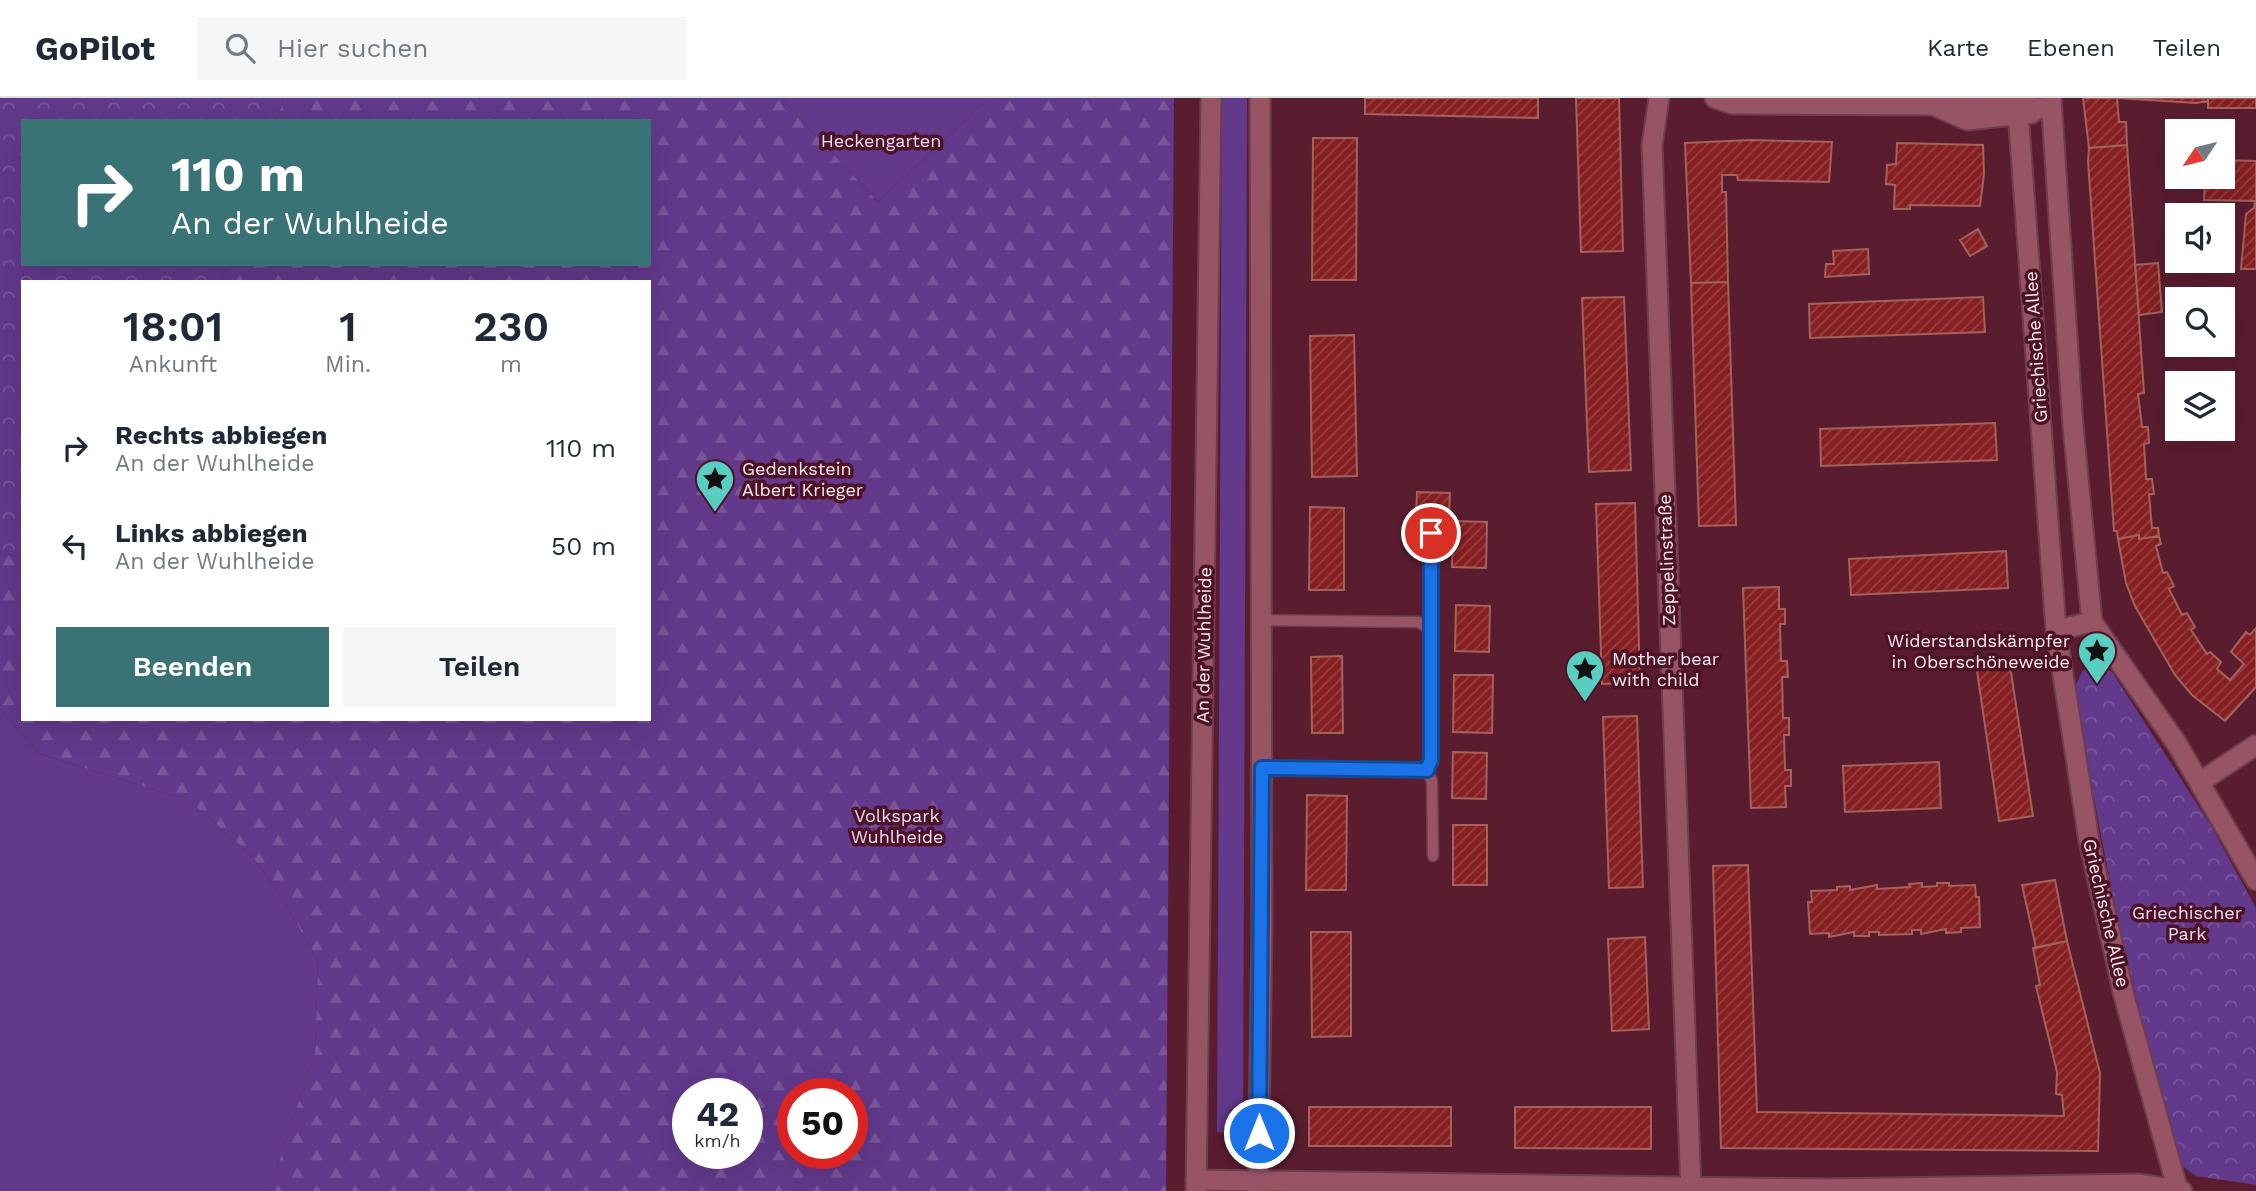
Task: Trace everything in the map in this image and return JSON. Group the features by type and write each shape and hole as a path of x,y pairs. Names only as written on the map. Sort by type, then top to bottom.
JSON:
{"street":[{"name":"An der Wuhlheide","path":"1196,1185 1211,98"},
{"path":"1258,1185 1262,768 1260,98"},
{"name":"Zeppelinstraße","path":"1659,98 1652,145 1691,1189"},
{"path":"1715,98 1732,104 1997,99 2018,107 2051,103"},
{"name":"Griechische Allee","path":"2051,103 2073,426 2092,622"},
{"name":"Griechische Allee","path":"2018,107 2056,630 2089,842 2124,996 2179,1191"},
{"path":"2056,630 2092,622 2145,696 2200,782 2256,880"},
{"path":"2200,782 2256,745"},
{"path":"1196,1185 1822,1189 2140,1184 2179,1191"}],"lane":[{"path":"1431,533 1431,760 1427,770 1432,781 1433,856"},
{"path":"1260,620 1418,622 1429,628"},
{"path":"1262,768 1427,770"}],"green space":[{"path":"0,98 284,98 277,119 21,119 21,266 226,266 222,280 21,280 21,557 0,553"},
{"name":"Volkspark Wuhlheide","path":"284,98 781,98 878,202 989,98 1174,98 1166,1191 269,1191 315,1053 318,961 283,899 252,856 190,801 40,754 0,709 0,553 21,557 21,721 651,721 651,280 222,280 226,266 651,266 651,119 277,119"},
{"name":"Heckengarten","path":"781,98 989,98 878,202"},
{"path":"1222,98 1247,98 1243,1133 1217,1132"},
{"name":"Griechischer Park","path":"2094,665 2112,672 2210,824 2256,908 2256,1185 2196,1176 2181,1165 2148,1046 2120,927 2085,746 2076,685 2082,671"},
{"path":"0,709 40,754 190,801 252,856 283,899 318,961 315,1053 269,1191 0,1191"}],"building":[{"path":"1365,98 1538,98 1538,118 1365,114"},
{"path":"1576,98 1619,98 1623,251 1581,252"},
{"path":"2083,98 2117,98 2119,122 2126,122 2127,145 2089,148"},
{"path":"2117,98 2208,98 2208,101 2196,103"},
{"path":"2208,98 2256,98 2256,108 2208,108"},
{"path":"1313,138 1357,138 1356,280 1312,280"},
{"path":"1751,140 1832,142 1829,182 1738,180 1737,175 1722,175 1722,192 1726,192 1728,282 1691,283 1685,143"},
{"path":"1897,143 1983,145 1984,174 1980,206 1910,205 1910,209 1894,209 1895,185 1886,184 1887,165 1896,164"},
{"path":"2127,145 2144,393 2138,394 2142,427 2148,427 2149,443 2144,444 2146,479 2152,479 2154,494 2149,494 2152,528 2158,528 2159,536 2139,539 2139,535 2118,539 2117,531 2114,531 2088,161 2089,148"},
{"path":"2235,160 2256,161 2256,269 2241,269 2246,214 2254,208 2255,201 2204,200 2204,189 2235,189"},
{"path":"1978,229 1987,246 1970,256 1960,240"},
{"path":"1868,249 1869,274 1825,277 1826,264 1834,264 1833,251"},
{"path":"2158,263 2162,312 2139,315 2135,265"},
{"path":"1728,282 1736,525 1699,526 1691,283"},
{"path":"1624,297 1631,470 1589,472 1582,298"},
{"path":"1983,297 1985,332 1810,338 1809,304"},
{"path":"1354,335 1357,476 1312,477 1310,336"},
{"path":"1995,423 1997,460 1821,466 1820,429"},
{"path":"1417,492 1450,493 1449,517 1416,516"},
{"path":"1635,503 1640,683 1602,684 1596,504"},
{"path":"1310,507 1344,508 1344,590 1309,590"},
{"path":"1453,521 1487,522 1486,568 1452,567"},
{"path":"2139,535 2139,539 2159,536 2161,544 2156,546 2163,573 2167,572 2174,586 2169,589 2182,615 2187,613 2195,627 2191,630 2207,654 2210,652 2221,662 2217,669 2230,680 2244,664 2231,652 2246,632 2250,635 2256,628 2256,687 2225,721 2192,695 2175,675 2135,606 2126,583 2118,539"},
{"path":"2006,551 2008,588 1851,595 1849,559"},
{"path":"1779,587 1779,609 1785,609 1785,624 1780,624 1781,661 1787,661 1788,677 1782,677 1783,718 1789,718 1789,735 1784,735 1785,770 1791,770 1791,786 1785,786 1786,807 1751,808 1743,588"},
{"path":"1456,605 1490,606 1489,652 1455,651"},
{"path":"1342,656 1343,733 1312,733 1311,657"},
{"path":"2009,659 2033,816 1999,821 1976,664"},
{"path":"1454,675 1493,675 1492,733 1453,732"},
{"path":"1637,716 1643,887 1609,888 1603,717"},
{"path":"1453,752 1487,753 1486,799 1452,798"},
{"path":"1939,762 1941,808 1845,812 1843,766"},
{"path":"1307,795 1347,796 1346,890 1306,890"},
{"path":"1453,825 1487,825 1487,885 1453,885"},
{"path":"1748,865 1757,1112 2064,1116 2062,1095 2056,1094 2057,1072 2036,986 2040,985 2033,948 2067,941 2100,1073 2098,1151 1721,1148 1713,866"},
{"path":"2055,880 2067,941 2036,948 2022,885"},
{"path":"1922,883 1922,887 1937,886 1937,883 1949,883 1949,886 1975,885 1976,897 1979,897 1980,927 1961,928 1961,932 1946,933 1946,929 1921,934 1921,930 1912,930 1912,934 1879,935 1879,932 1869,932 1869,936 1854,936 1854,932 1829,937 1829,933 1810,934 1808,902 1812,902 1811,891 1837,890 1837,887 1850,886 1850,890 1877,885 1877,889 1910,887 1909,884"},
{"path":"1311,932 1351,932 1351,1036 1312,1037"},
{"path":"1645,937 1649,1029 1612,1031 1608,939"},
{"path":"1309,1107 1451,1107 1451,1146 1309,1146"},
{"path":"1515,1107 1651,1107 1651,1149 1515,1148"}],"place":[{"name":"Gedenkstein Albert Krieger","path":"715,513"},
{"name":"Widerstandskämpfer in Oberschöneweide","path":"2097,685"},
{"name":"Mother bear with child","path":"1585,703"}],"route":[{"path":"1259,1133 1262,768 1427,770 1431,760 1431,533"}]}
